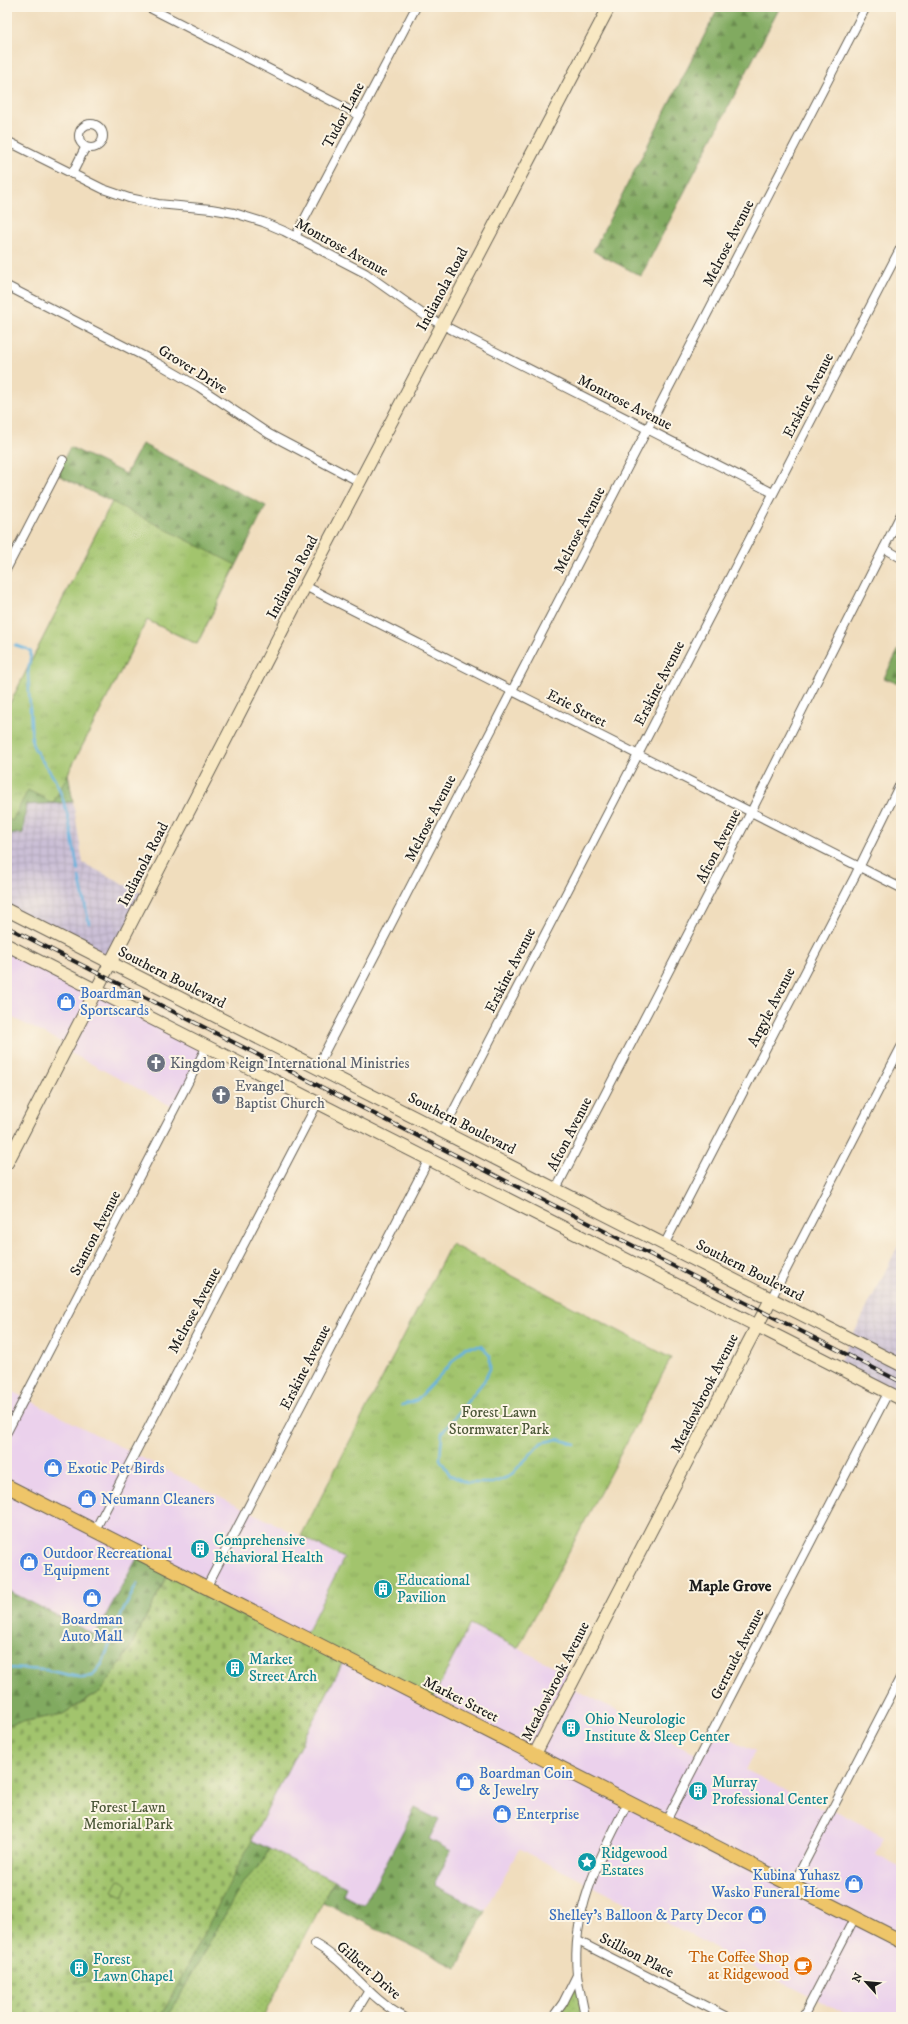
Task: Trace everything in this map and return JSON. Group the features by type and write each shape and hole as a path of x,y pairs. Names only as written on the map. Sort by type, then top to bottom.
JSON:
{"main road":[{"name":"Market Street","path":"7,1486 855,1917 900,1938"}],"street":[{"path":"148,7 360,115"},
{"name":"Tudor Lane","path":"295,237 416,7"},
{"name":"Indianola Road","path":"7,1163 305,586 609,7"},
{"name":"Melrose Avenue","path":"317,1067 866,7"},
{"name":"Montrose Avenue","path":"7,141 103,189 129,198 158,204 211,209 234,213 263,222 365,273 412,308 442,325 773,493"},
{"path":"72,174 85,148"},
{"name":"Erskine Avenue","path":"442,1131 901,247"},
{"name":"Grover Drive","path":"7,286 159,364 199,387 269,434 360,482"},
{"path":"7,568 63,460"},
{"name":"Afton Avenue","path":"556,1189 751,812 901,514"},
{"path":"884,548 901,558"},
{"name":"Erie Street","path":"305,586 901,888"},
{"name":"Argyle Avenue","path":"664,1245 860,867 901,782"},
{"name":"Southern Boulevard","path":"7,910 901,1365"},
{"path":"7,945 901,1399"},
{"name":"Stanton Avenue","path":"7,1432 207,1046"},
{"name":"Meadowbrook Avenue","path":"535,1754 901,1047"},
{"name":"Melrose Avenue","path":"95,1530 318,1102"},
{"name":"Erskine Avenue","path":"206,1588 429,1159"},
{"name":"Gertrude Avenue","path":"666,1821 888,1393"},
{"path":"793,1885 901,1676"},
{"path":"585,2017 577,1975 580,1919 588,1887 597,1863 628,1802"},
{"path":"803,2017 855,1917"},
{"name":"Stillson Place","path":"578,1941 727,2017"},
{"name":"Gilbert Drive","path":"315,1944 334,1956 368,1992 387,2007 404,2017"},
{"path":"554,2017 577,1975"},
{"path":"353,2017 368,1992"}],"shaded area":[{"path":"73,802 83,863 145,895 110,963 7,910 8,834 26,805"},
{"path":"7,945 207,1046 175,1108 65,1050 67,1045 7,1015"},
{"path":"901,1240 901,1399 837,1367"},
{"path":"7,1389 344,1558 304,1637 139,1554 95,1635 7,1590"},
{"path":"470,1624 575,1677 570,1687 635,1719 633,1723 700,1755 713,1730 755,1751 746,1770 830,1813 832,1809 884,1836 875,1854 901,1867 901,2017 853,2017 519,1849 485,1911 434,1885 429,1839 415,1808 364,1905 343,1894 346,1887 251,1840 345,1658"}],"green space":[{"path":"719,7 780,7 641,276 593,251"},
{"path":"142,444 266,506 197,644 147,620 68,773 73,802 26,805 23,833 7,835 7,709 112,502 56,474 70,447 126,474"},
{"path":"112,502 236,565 197,644 147,620 53,803 28,790 12,821 7,818 7,709"},
{"path":"901,645 901,685 884,678"},
{"name":"Forest Lawn Stormwater Park","path":"451,1244 671,1358 518,1648 470,1624 431,1702 304,1637 344,1558 301,1536"},
{"path":"140,1553 171,1569 129,1650 101,1691 63,1714 7,1725 7,1590 95,1635"},
{"name":"Forest Lawn Memorial Park","path":"171,1569 345,1658 161,2017 7,2017 7,1725 63,1714 101,1691 129,1650"},
{"path":"345,1658 251,1840 269,1849 263,1861 242,1884 168,2017 137,2017"},
{"path":"415,1808 439,1820 429,1839 451,1851 434,1885 485,1911 457,1968 323,1902 334,1881 346,1887 343,1894 364,1905"},
{"path":"251,1840 334,1881 263,2017 161,2017"},
{"path":"119,1880 128,1885 123,1896 113,1891"},
{"path":"89,1948 96,1952 89,1967 98,1972 93,1983 88,1981 75,1983 81,1975 89,1979 93,1972 84,1968 90,1956 87,1952"},
{"path":"577,1975 585,2017 556,2017"}],"waterway":[{"path":"15,645 31,652 28,673 32,743 55,780 64,802 70,824 78,870"},
{"path":"79,877 89,923"},
{"path":"402,1405 417,1400 466,1347 481,1346 490,1356 490,1369 484,1381 442,1433 440,1459 450,1475 467,1483 493,1483 510,1476 541,1443 557,1439 575,1444"},
{"path":"7,1668 46,1670 83,1678 92,1676 102,1664 122,1613 137,1584"}],"railway":[{"path":"7,927 901,1382"}],"place":[{"name":"Boardman Sportscards","path":"66,1002"},
{"name":"Kingdom Reign International Ministries","path":"156,1063"},
{"name":"Evangel Baptist Church","path":"221,1095"},
{"name":"Exotic Pet Birds","path":"53,1468"},
{"name":"Neumann Cleaners","path":"87,1499"},
{"name":"Comprehensive Behavioral Health","path":"200,1549"},
{"name":"Outdoor Recreational Equipment","path":"29,1562"},
{"name":"Educational Pavilion","path":"383,1589"},
{"name":"Boardman Auto Mall","path":"92,1598"},
{"name":"Market Street Arch","path":"235,1668"},
{"name":"Ohio Neurologic Institute & Sleep Center","path":"571,1728"},
{"name":"Boardman Coin & Jewelry","path":"465,1782"},
{"name":"Murray Professional Center","path":"698,1791"},
{"name":"Enterprise","path":"502,1814"},
{"name":"Ridgewood Estates","path":"587,1862"},
{"name":"Kubina Yuhasz Wasko Funeral Home","path":"854,1884"},
{"name":"Shelley's Balloon & Party Decor","path":"757,1915"},
{"name":"The Coffee Shop at Ridgewood","path":"803,1966"},
{"name":"Forest Lawn Chapel","path":"79,1968"}],"district":[{"name":"Maple Grove","path":"730,1585"}]}
